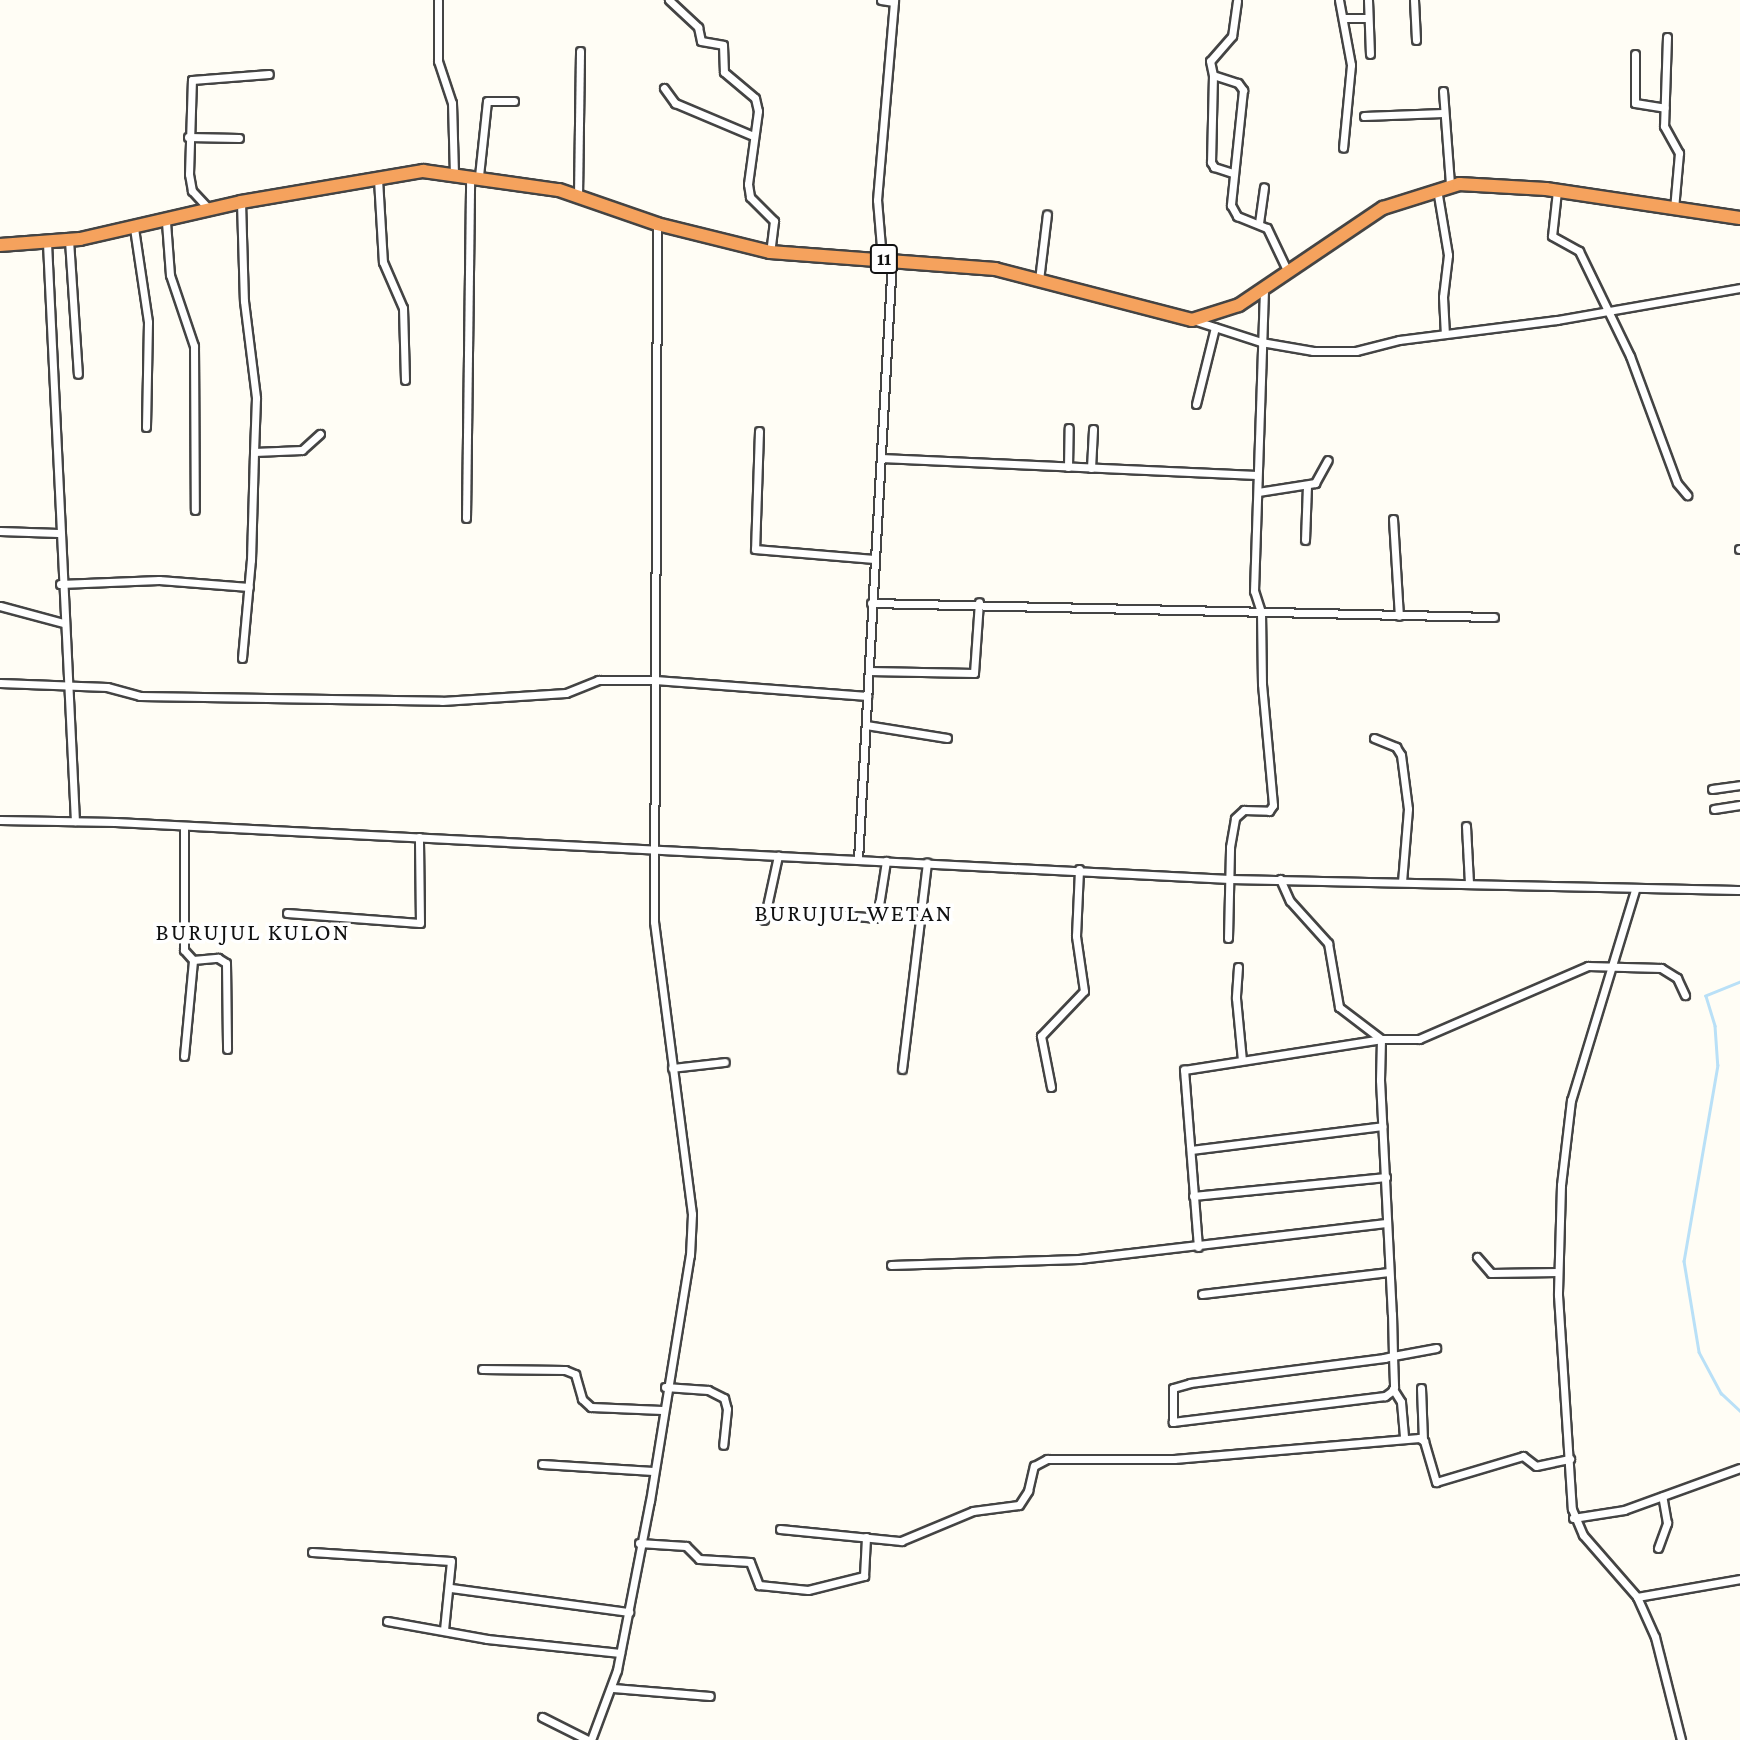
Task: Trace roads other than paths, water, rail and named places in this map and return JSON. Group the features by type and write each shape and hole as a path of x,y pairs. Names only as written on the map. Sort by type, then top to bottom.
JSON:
{"highway":[{"name":"11","path":"0,245 69,240 166,222 242,202 423,171 475,176 578,196 657,225 770,252 974,266 1040,280 1192,320 1227,312 1383,208 1450,185 1558,191 1740,218"}],"street":[{"path":"438,0 438,61 452,103 454,174"},
{"path":"669,0 698,27 701,41 723,46 724,72 749,89 758,104 748,184 750,197 774,221 770,252"},
{"path":"858,860 881,458 887,259 877,200 894,1 881,0"},
{"path":"1339,0 1345,18 1351,65 1343,148"},
{"path":"1368,0 1370,54"},
{"path":"1414,0 1416,40"},
{"path":"1233,173 1214,167 1211,162 1212,54 1232,36 1237,1"},
{"path":"1345,18 1367,18"},
{"path":"1667,37 1664,130 1678,148 1674,208"},
{"path":"578,196 580,51"},
{"path":"1636,54 1635,103 1665,108"},
{"path":"209,209 192,191 188,137 192,80 269,74"},
{"path":"1213,75 1238,83 1243,90 1233,173 1233,210 1237,216 1259,223 1273,238 1287,270"},
{"path":"664,88 675,103 753,136"},
{"path":"1443,91 1450,185"},
{"path":"466,518 475,176 487,101 514,101"},
{"path":"1364,116 1443,113"},
{"path":"188,137 239,138"},
{"path":"379,179 383,262 403,308 405,380"},
{"path":"1259,223 1264,187"},
{"path":"1437,188 1448,255 1443,297 1445,332"},
{"path":"1558,191 1552,236 1579,251 1630,356 1677,483 1687,495"},
{"path":"242,202 244,301 256,398 249,587 242,658"},
{"path":"1040,280 1047,214"},
{"path":"166,222 170,275 194,346 195,510"},
{"path":"542,1717 590,1740 612,1688 629,1612 665,1387 690,1255 692,1214 654,935 657,225"},
{"path":"134,228 148,322 146,427"},
{"path":"69,240 78,374"},
{"path":"47,243 58,533 75,821"},
{"path":"1228,938 1230,847 1237,814 1265,812 1273,805 1261,679 1261,612 1254,591 1264,288"},
{"path":"1192,320 1261,342 1313,351 1356,351 1445,332 1740,288"},
{"path":"1196,404 1214,327"},
{"path":"1068,467 1069,428"},
{"path":"1091,468 1093,429"},
{"path":"759,431 755,549 874,559"},
{"path":"254,452 302,450 320,434"},
{"path":"881,458 1257,475"},
{"path":"1258,492 1307,486 1321,478 1328,460"},
{"path":"1305,540 1307,486"},
{"path":"1393,519 1399,616"},
{"path":"0,531 58,533"},
{"path":"61,584 159,580 249,587"},
{"path":"871,603 979,602 1494,617"},
{"path":"869,671 974,673 979,602"},
{"path":"0,606 63,623"},
{"path":"0,683 107,687 140,696 442,701 566,693 598,680 655,680 867,696"},
{"path":"866,725 947,738"},
{"path":"1374,738 1396,747 1401,755 1408,809 1402,883"},
{"path":"1712,789 1740,785"},
{"path":"1714,809 1740,805"},
{"path":"0,820 419,837 1079,869 1230,879 1280,878 1635,890 1740,890"},
{"path":"1466,825 1469,884"},
{"path":"184,829 184,950 193,960 184,1056"},
{"path":"287,913 421,923 419,837"},
{"path":"764,920 778,856"},
{"path":"834,914 877,918 886,861"},
{"path":"902,1069 927,863"},
{"path":"1051,1087 1041,1036 1084,991 1076,936 1079,869"},
{"path":"1280,878 1290,901 1328,943 1339,1007 1381,1040"},
{"path":"1635,890 1571,1100 1561,1185 1558,1272 1573,1518 1583,1535 1636,1597 1658,1647 1681,1740"},
{"path":"193,960 218,958 226,963 227,1049"},
{"path":"1198,1247 1184,1070 1381,1040 1419,1039 1509,1003 1572,969 1613,964 1663,969 1678,980 1685,995"},
{"path":"1238,967 1236,999 1242,1060"},
{"path":"1381,1040 1393,1389 1401,1402 1404,1439"},
{"path":"672,1068 725,1062"},
{"path":"1191,1150 1383,1126"},
{"path":"1194,1196 1386,1177"},
{"path":"891,1265 1079,1259 1386,1223"},
{"path":"1477,1256 1491,1273 1558,1272"},
{"path":"1202,1294 1389,1272"},
{"path":"1393,1389 1385,1396 1173,1422 1170,1400 1173,1388 1190,1383 1436,1349"},
{"path":"482,1369 571,1371 582,1399 592,1407 662,1410"},
{"path":"665,1387 708,1390 724,1398 727,1409 723,1445"},
{"path":"1420,1388 1423,1440 1436,1482 1523,1456 1536,1466 1570,1459"},
{"path":"780,1529 901,1541 973,1511 1019,1505 1028,1491 1034,1466 1047,1459 1174,1459 1404,1439 1423,1440"},
{"path":"542,1464 653,1471"},
{"path":"1573,1518 1625,1510 1740,1468"},
{"path":"1658,1548 1667,1523 1662,1496"},
{"path":"639,1543 685,1545 699,1559 750,1562 758,1584 808,1590 864,1576 866,1537"},
{"path":"312,1552 446,1560 452,1563 444,1630"},
{"path":"1636,1597 1740,1578"},
{"path":"451,1588 629,1612"},
{"path":"387,1622 620,1653"},
{"path":"612,1688 710,1696"}],"waterway":[{"path":"1740,982 1706,996 1715,1026 1718,1065 1684,1261 1699,1352 1721,1393 1740,1411"}],"district":[{"name":"BURUJUL WETAN","path":"854,913"},
{"name":"BURUJUL KULON","path":"253,932"}]}
